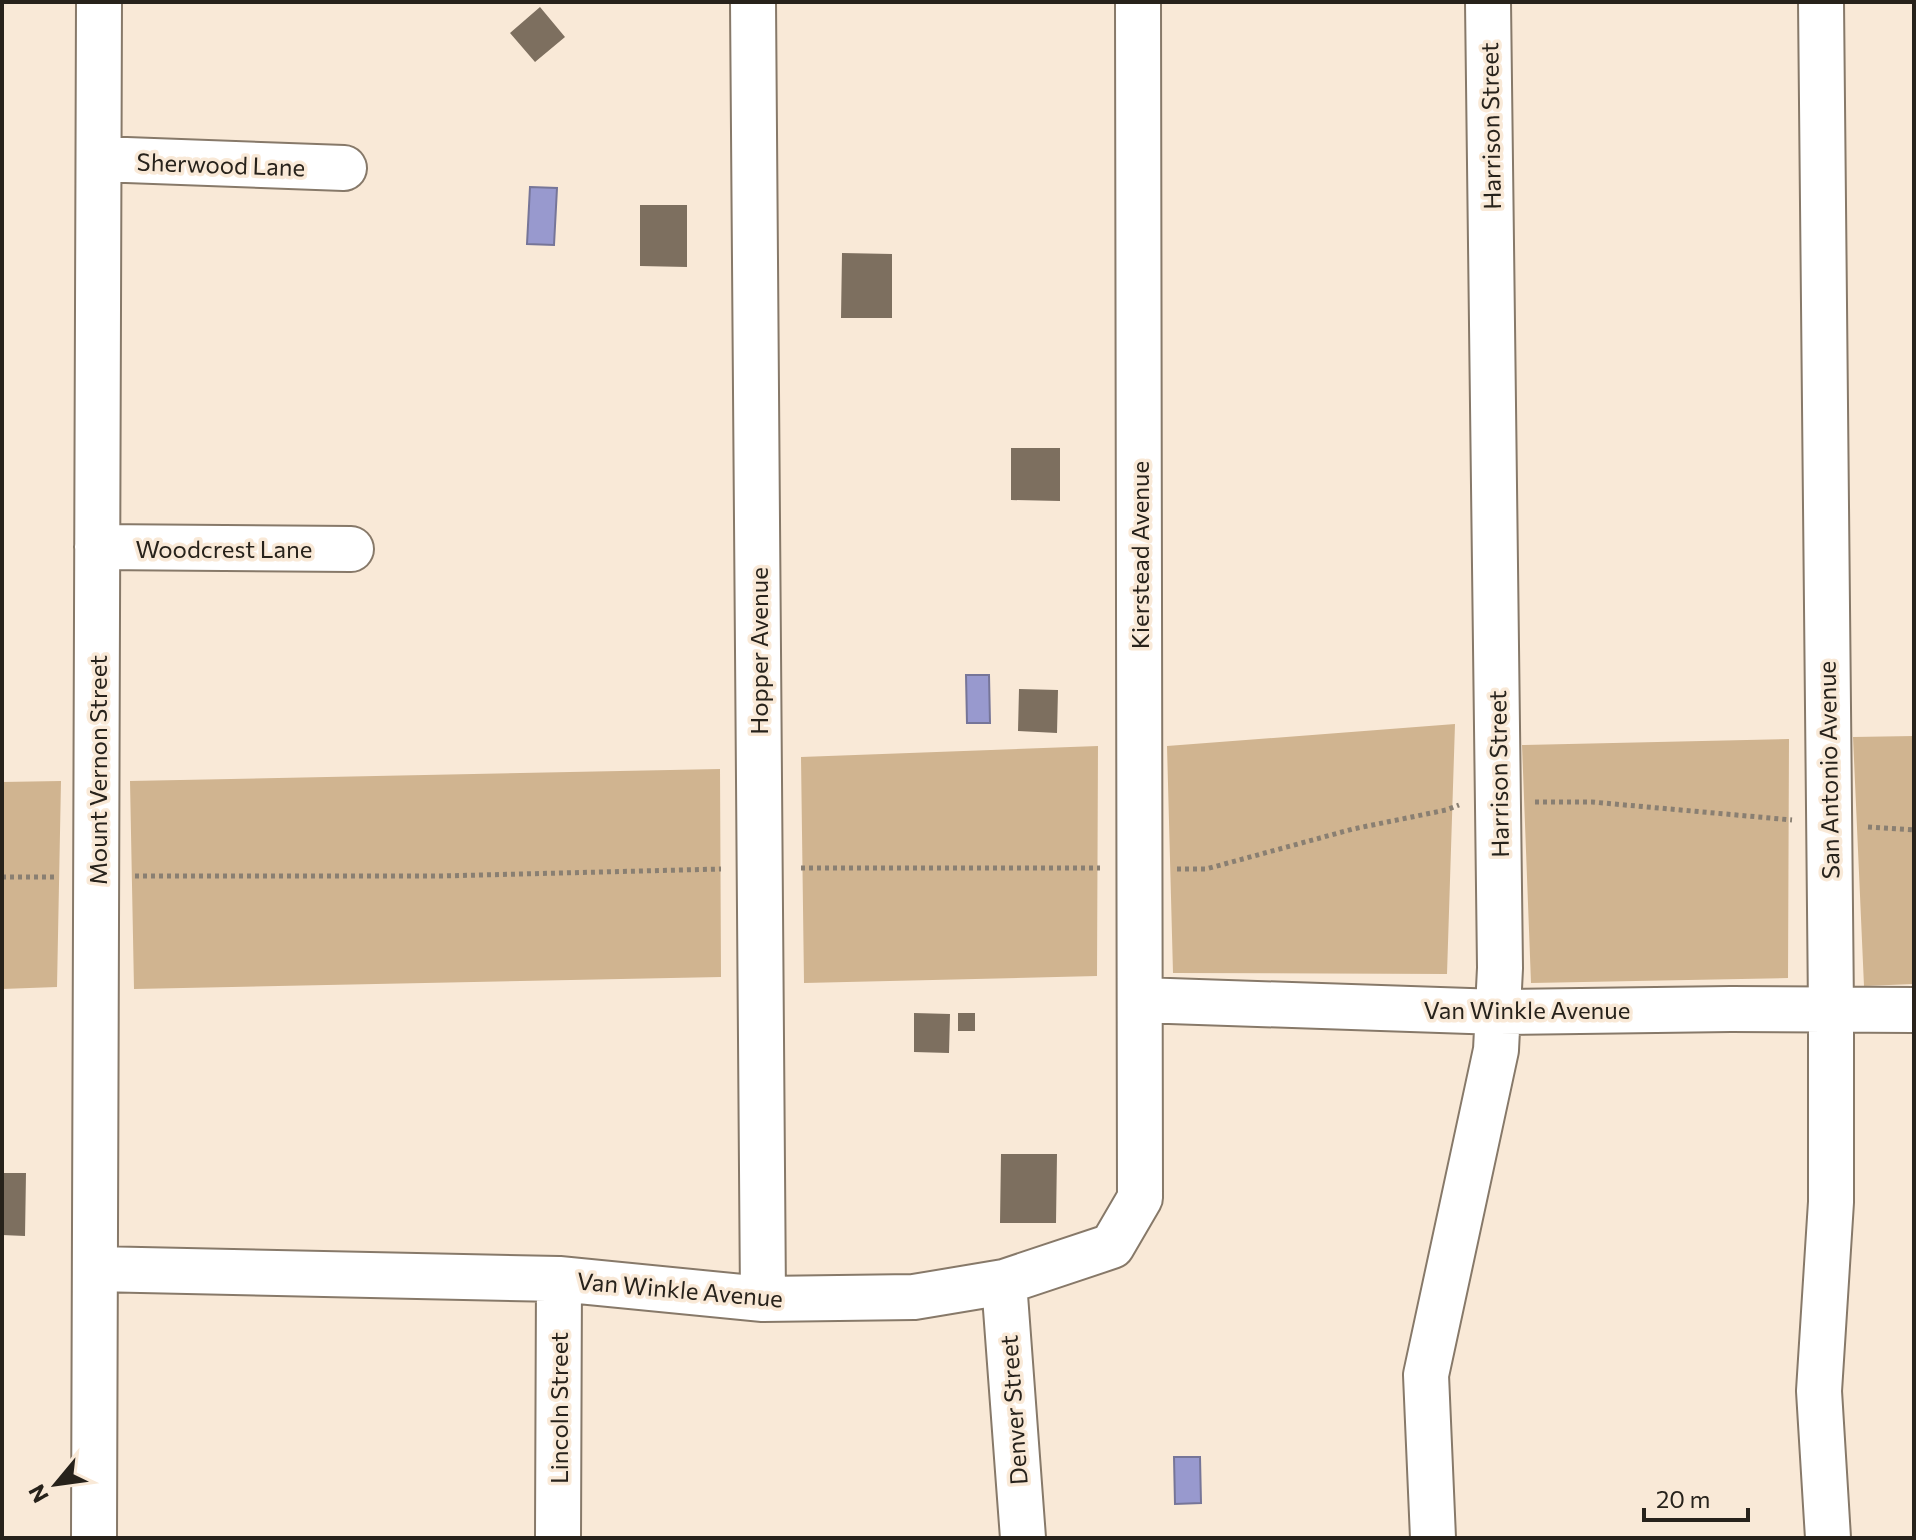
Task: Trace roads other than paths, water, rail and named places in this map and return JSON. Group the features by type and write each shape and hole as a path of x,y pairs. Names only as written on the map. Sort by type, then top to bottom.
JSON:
{"street":[{"name":"Mount Vernon Street","path":"94,1538 99,2"},
{"name":"Hopper Avenue","path":"753,2 763,1299"},
{"name":"Kierstead Avenue","path":"1138,2 1140,1107"},
{"name":"Harrison Street","path":"1433,1538 1426,1375 1496,1050 1499,1012 1488,2"},
{"name":"San Antonio Avenue","path":"1821,2 1831,1202 1819,1391 1828,1538"},
{"name":"Sherwood Lane","path":"99,159 344,168"},
{"name":"Woodcrest Lane","path":"97,547 351,549"},
{"name":"Van Winkle Avenue","path":"1140,1000 1499,1012 1914,1010"},
{"name":"Van Winkle Avenue","path":"95,1269 559,1279 763,1299 914,1297 1004,1282 1112,1246 1140,1198 1140,1107"},
{"name":"Lincoln Street","path":"558,1538 559,1279"},
{"name":"Denver Street","path":"1004,1282 1023,1538"}],"water":[{"path":"530,187 557,188 554,245 527,244"},
{"path":"966,675 989,675 990,723 967,723"},
{"path":"1174,1457 1200,1457 1201,1503 1175,1504"}]}
